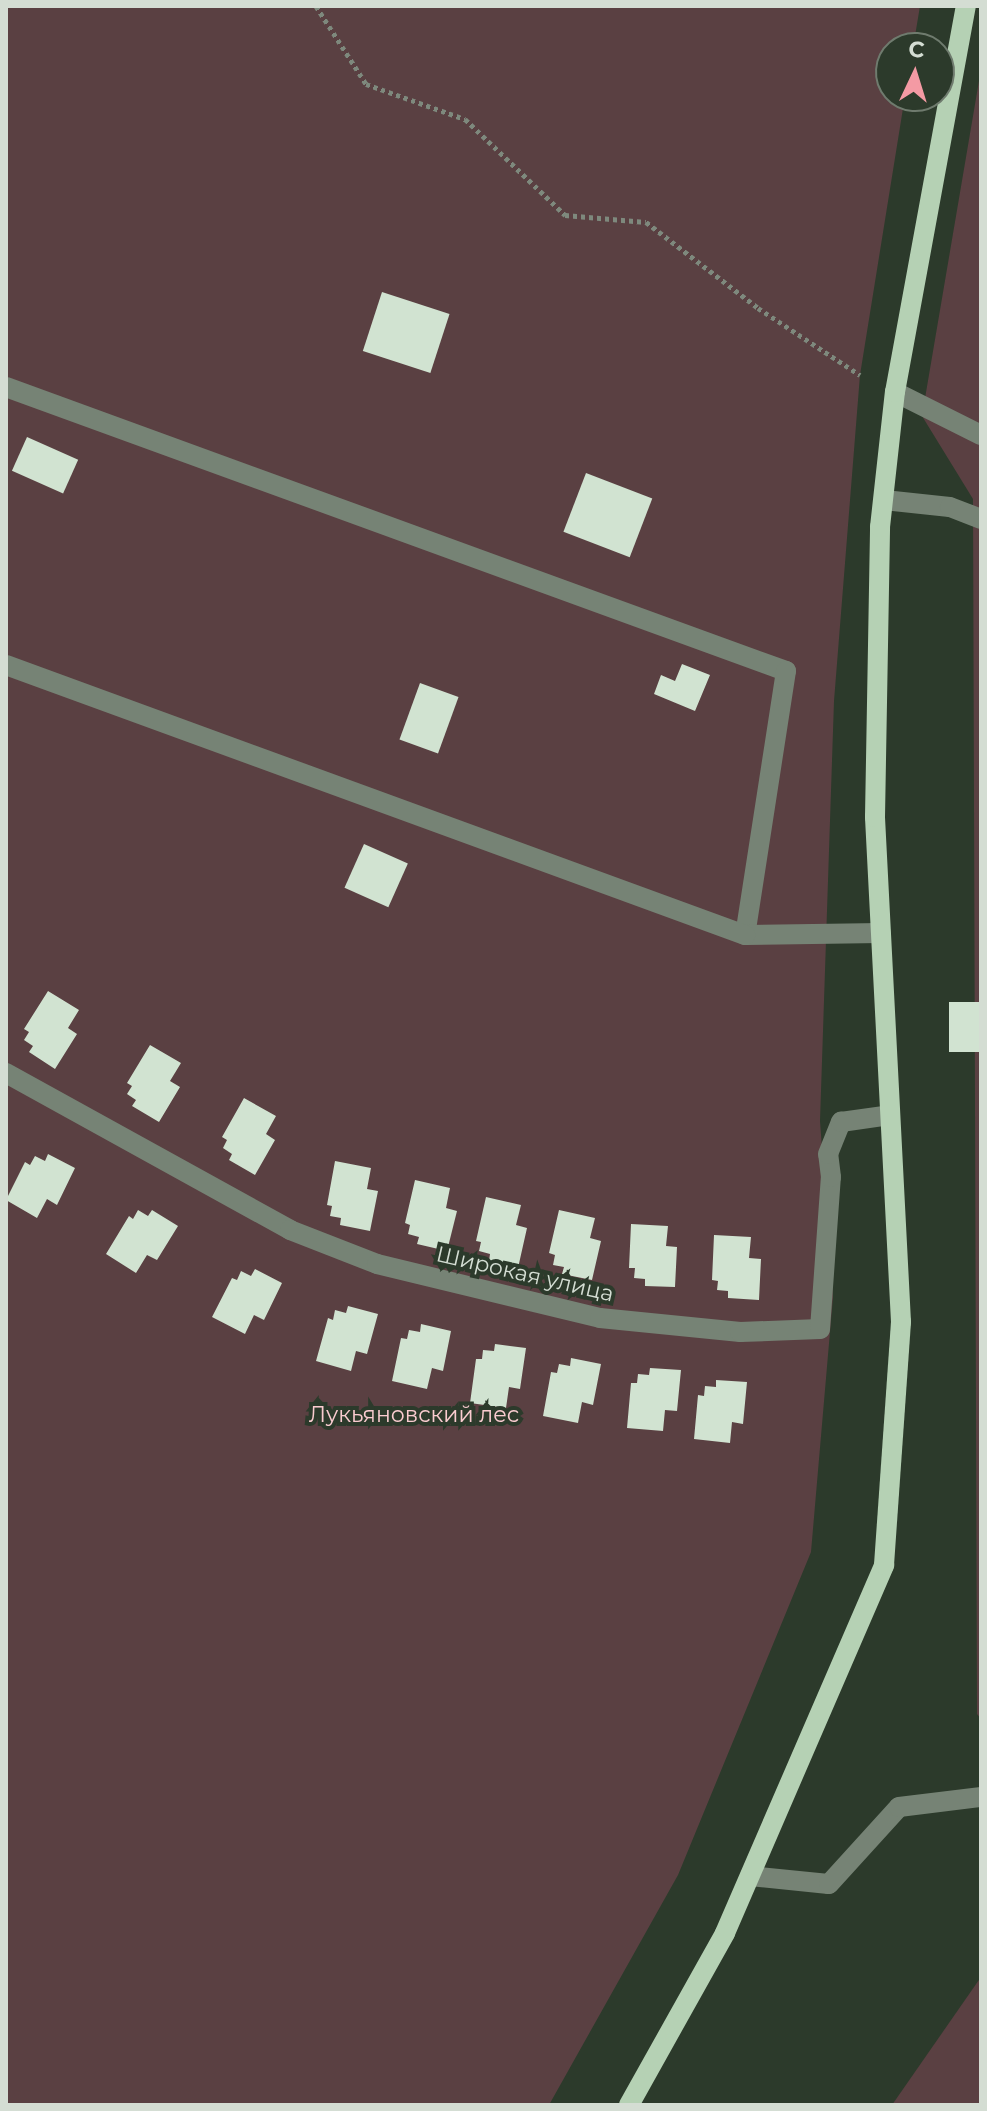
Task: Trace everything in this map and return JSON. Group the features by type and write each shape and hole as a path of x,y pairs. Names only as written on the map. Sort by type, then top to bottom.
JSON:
{"main road":[{"path":"629,2105 725,1933 884,1565 901,1322 881,933 875,660 884,500 895,392 966,6"}],"street":[{"path":"6,387 786,671 745,935"},
{"path":"895,392 981,435"},
{"path":"884,500 950,507 981,519"},
{"path":"6,665 745,935 881,933"},
{"name":"Широкая улица","path":"6,1073 290,1230 377,1264 600,1318 740,1332 820,1329 831,1177 828,1154 841,1122 890,1115"},
{"path":"750,1876 829,1884 899,1807 981,1797"}],"path":[{"path":"316,6 366,84 465,119 565,215 646,222 758,308 860,375"}],"green space":[{"name":"Лукьяновский лес","path":"6,6 920,6 916,32 875,32 875,112 902,112 860,375 834,701 820,1121 833,1297 811,1552 678,1875 549,2105 6,2105"},
{"path":"981,69 981,1719 977,1714 973,499 922,416"},
{"path":"981,1977 981,2105 892,2105"}],"building":[{"path":"382,292 450,314 430,373 363,351"},
{"path":"27,437 78,460 63,494 12,471"},
{"path":"586,473 652,498 630,557 563,532"},
{"path":"682,664 710,675 695,711 654,694 661,675 675,681"},
{"path":"420,683 459,697 438,753 399,739"},
{"path":"364,844 408,864 388,907 344,888"},
{"path":"48,991 79,1010 68,1028 77,1034 55,1069 29,1052 33,1046 24,1040 29,1032 24,1029"},
{"path":"949,1002 981,1002 981,1052 949,1052"},
{"path":"150,1045 181,1063 170,1081 180,1087 159,1122 132,1106 136,1100 127,1094 132,1086 127,1083"},
{"path":"244,1098 276,1116 266,1134 275,1140 255,1175 229,1160 232,1154 223,1148 227,1140 222,1137"},
{"path":"48,1154 75,1168 57,1205 47,1199 37,1218 6,1200 25,1162 30,1165 35,1156 45,1161"},
{"path":"335,1161 371,1168 367,1189 378,1191 370,1231 340,1225 341,1218 330,1216 332,1206 327,1205"},
{"path":"415,1180 450,1188 446,1208 457,1211 447,1251 417,1244 419,1237 408,1234 410,1225 405,1223"},
{"path":"486,1197 521,1205 516,1225 527,1228 518,1268 489,1261 490,1254 479,1251 481,1242 476,1241"},
{"path":"138,1210 148,1216 152,1210 178,1226 157,1260 147,1255 136,1273 106,1254 129,1216 133,1219"},
{"path":"559,1210 595,1218 590,1238 601,1241 592,1280 562,1274 564,1267 553,1265 555,1255 549,1253"},
{"path":"631,1224 668,1226 666,1246 677,1247 675,1287 645,1286 645,1279 634,1278 635,1268 629,1268"},
{"path":"714,1235 751,1237 749,1258 761,1259 759,1300 728,1298 728,1291 717,1290 718,1281 712,1280"},
{"path":"255,1269 282,1283 264,1320 254,1315 245,1334 212,1317 232,1278 237,1280 241,1271 251,1276"},
{"path":"348,1306 378,1314 367,1354 356,1351 351,1371 316,1361 328,1318 333,1320 335,1310 346,1313"},
{"path":"421,1324 451,1331 443,1371 432,1368 427,1389 392,1381 401,1338 407,1339 409,1330 420,1332"},
{"path":"495,1344 526,1348 520,1389 509,1387 506,1408 470,1403 476,1359 482,1359 483,1350 494,1351"},
{"path":"571,1358 601,1364 593,1405 582,1402 578,1423 543,1416 551,1372 557,1373 559,1364 570,1366"},
{"path":"650,1368 681,1370 677,1411 665,1410 663,1431 627,1428 631,1383 637,1383 638,1374 649,1375"},
{"path":"716,1380 747,1382 743,1424 732,1422 730,1443 694,1439 698,1395 704,1396 705,1386 716,1387"}]}
